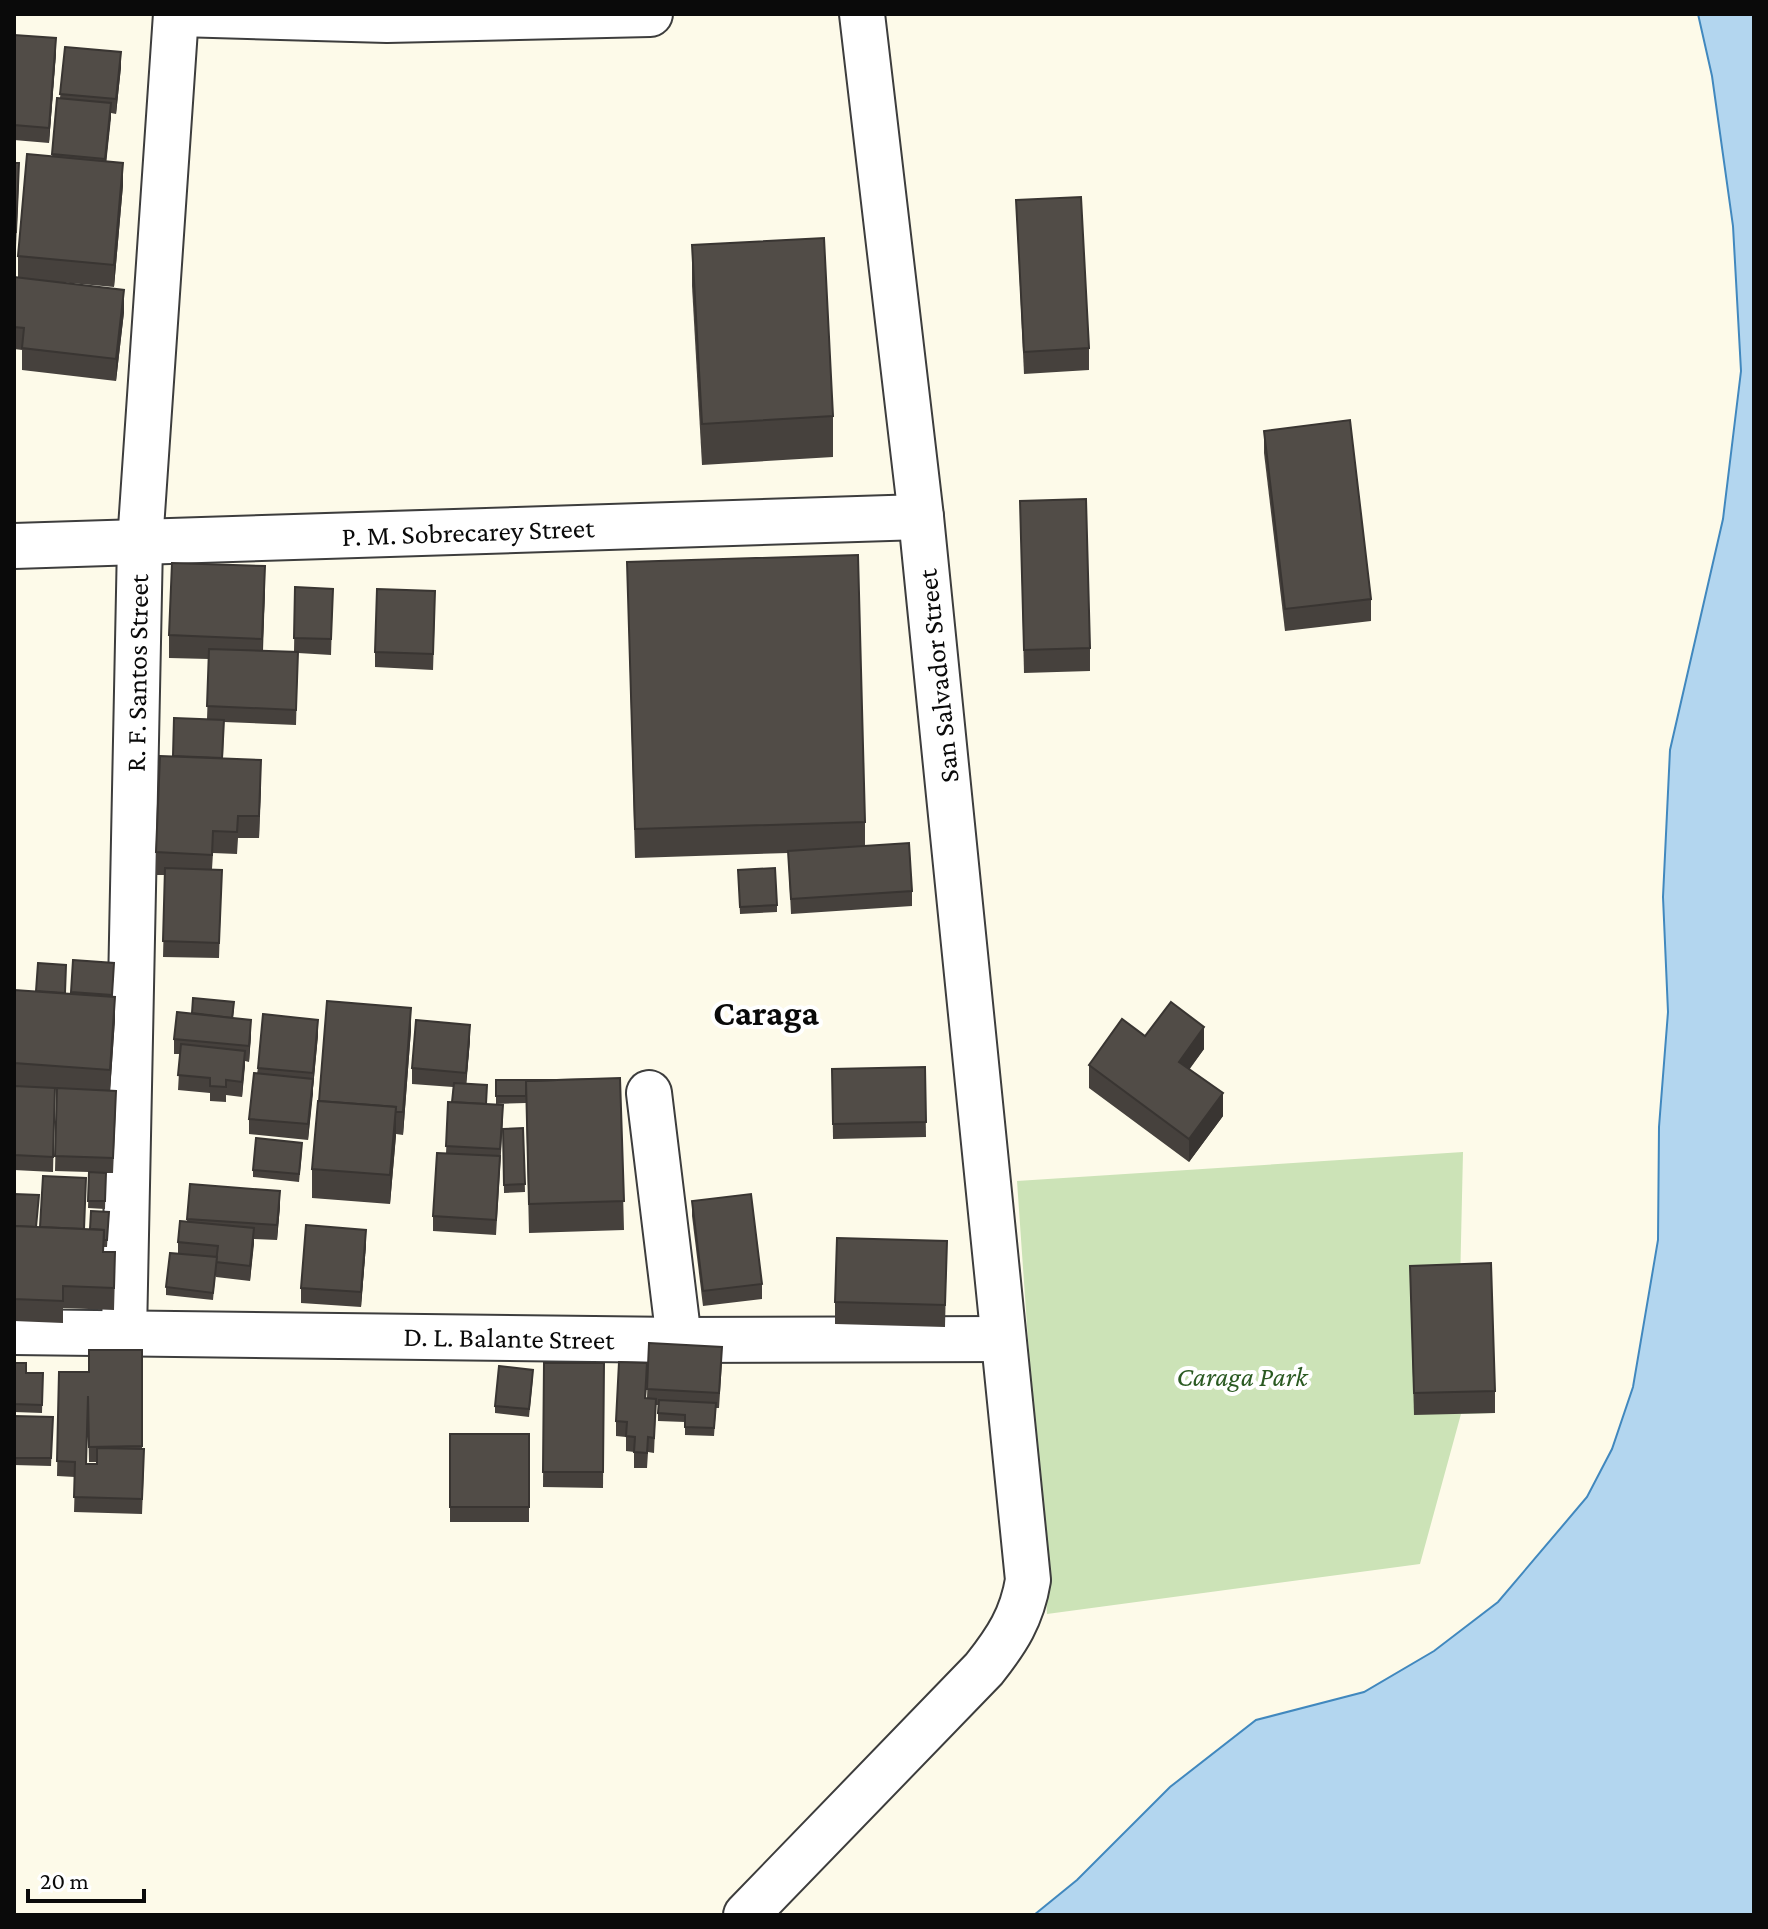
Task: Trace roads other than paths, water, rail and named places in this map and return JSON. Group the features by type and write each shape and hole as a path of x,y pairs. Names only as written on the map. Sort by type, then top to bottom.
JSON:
{"street":[{"path":"177,14 387,20 650,14"},
{"name":"R. F. Santos Street","path":"124,1334 140,543 177,14"},
{"name":"San Salvador Street","path":"746,1915 984,1669 1009,1638 1023,1611 1028,1580 921,517 862,14"},
{"name":"P. M. Sobrecarey Street","path":"14,546 921,517"},
{"path":"649,1093 679,1340"},
{"name":"D. L. Balante Street","path":"14,1332 679,1340 1003,1339"}],"water":[{"path":"1698,14 1754,14 1754,1915 1034,1915 1077,1880 1170,1787 1256,1720 1364,1692 1434,1651 1498,1602 1587,1497 1612,1449 1633,1387 1658,1240 1659,1127 1668,1012 1663,897 1670,750 1723,519 1741,371 1733,226 1712,76"}],"district":[{"name":"Caraga","path":"766,1013"}],"park label":[{"name":"Caraga Park","path":"1242,1376"}]}
